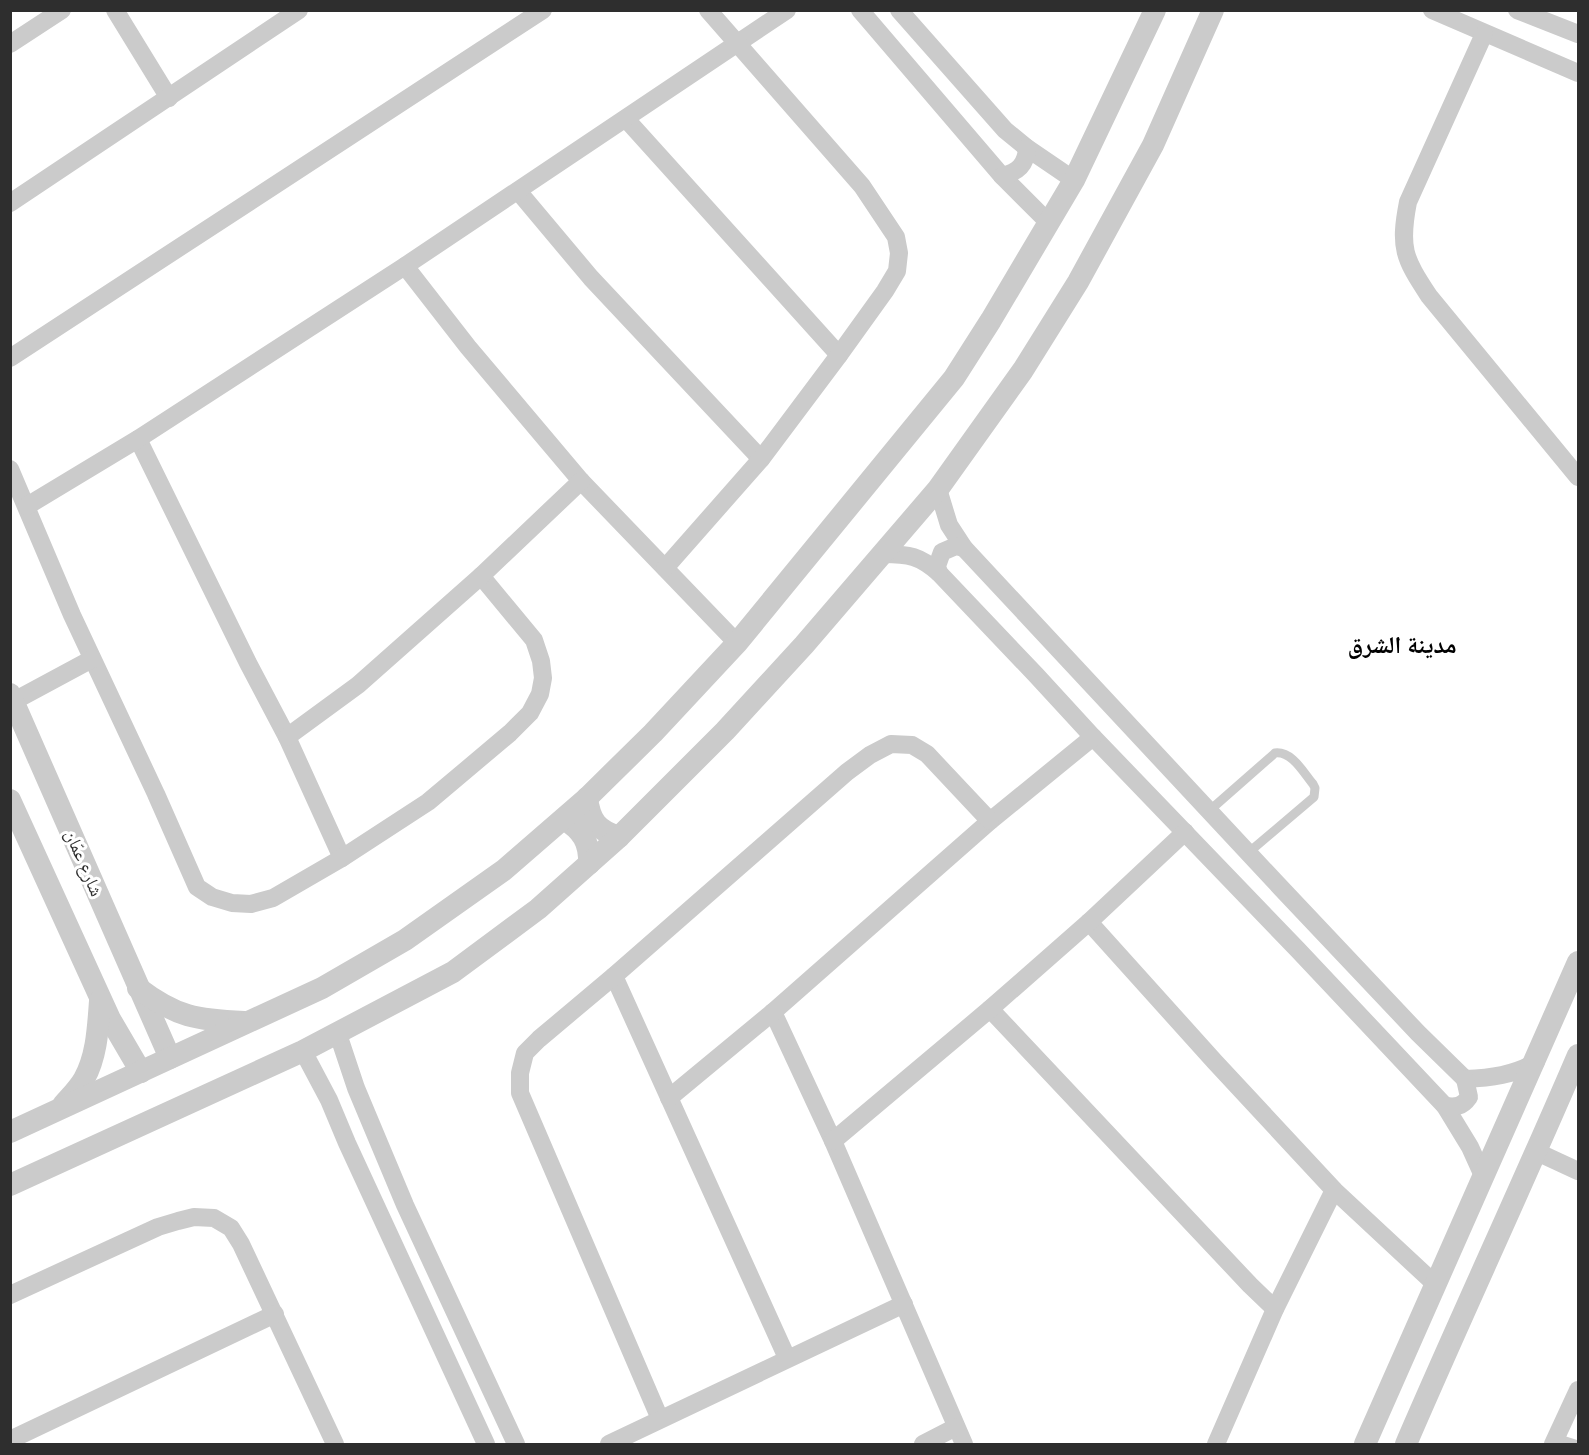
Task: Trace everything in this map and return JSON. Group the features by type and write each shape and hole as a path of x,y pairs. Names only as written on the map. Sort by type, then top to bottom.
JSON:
{"street":[{"path":"10,44 62,10"},
{"path":"115,10 169,98"},
{"path":"10,203 299,10"},
{"path":"10,358 543,10"},
{"path":"665,568 761,459 839,355 897,271 899,254 896,237 861,186 708,10"},
{"path":"27,506 138,439 405,266 787,10"},
{"path":"860,10 1002,176 1049,223"},
{"path":"899,10 1005,130 1074,180"},
{"path":"10,1132 322,988 405,940 504,870 587,798 653,733 737,643 954,378 1074,180 1155,10"},
{"path":"10,1185 303,1051 453,972 538,909 620,837 725,730 883,554 938,489 1023,370 1078,282 1153,145 1213,10"},
{"path":"1432,10 1578,74"},
{"path":"1517,10 1578,33"},
{"path":"1484,34 1408,202 1403,229 1404,248 1409,266 1429,296 1578,477"},
{"path":"626,119 839,355"},
{"path":"1002,176 1017,171 1022,166 1027,148"},
{"path":"518,191 612,301 761,459"},
{"path":"405,266 468,347 581,481 737,643"},
{"path":"138,439 287,737 342,858"},
{"path":"10,470 92,659 197,887 212,897 232,903 251,904 273,898 342,858 429,802 530,713 540,694 543,678 541,661 534,640 481,576"},
{"path":"287,737 358,685 481,576 581,481"},
{"path":"938,489 949,525 964,548 1410,1024 1466,1079 1469,1097 1465,1103 1455,1107 1445,1106"},
{"path":"939,573 937,566 942,552 956,546 964,548"},
{"path":"883,554 913,556 924,561 939,573 1445,1106 1470,1147 1484,1178"},
{"path":"12,697 92,659"},
{"name":"شارع عمّان","path":"12,697 157,1033 170,1058"},
{"path":"669,1098 773,1012 990,821 1093,737"},
{"path":"660,1419 520,1093 520,1073 525,1053 848,772 870,755 891,744 912,745 927,754 990,821"},
{"path":"587,798 589,812 596,824 606,833 620,837"},
{"path":"10,800 100,996 141,1072"},
{"path":"564,819 576,826 585,837 590,850 589,864"},
{"path":"833,1141 990,1009 1089,922 1185,832"},
{"path":"1089,922 1334,1190 1435,1284"},
{"path":"1365,1444 1536,1062 1578,962"},
{"path":"614,976 787,1358"},
{"path":"137,987 174,1011 188,1017 247,1022"},
{"path":"61,1108 83,1081 89,1069 98,1026 100,996"},
{"path":"990,1009 1275,1309"},
{"path":"773,1012 833,1141 964,1444"},
{"path":"126,1047 133,1050 146,1047 153,1042 157,1033"},
{"path":"338,1034 356,1088 405,1205 516,1444"},
{"path":"303,1051 329,1100 486,1444"},
{"path":"1406,1444 1578,1055"},
{"path":"1466,1079 1499,1076 1536,1062"},
{"path":"329,1100 342,1090 356,1088"},
{"path":"1537,1152 1578,1171"},
{"path":"1216,1444 1275,1309 1334,1190"},
{"path":"10,1295 158,1227 194,1217 214,1218 231,1228 241,1244 275,1314 329,1443"},
{"path":"609,1444 904,1304"},
{"path":"10,1440 275,1314"},
{"path":"1555,1441 1578,1390"},
{"path":"923,1444 956,1427"}],"lane":[{"path":"1209,811 1275,753 1281,752 1290,756 1313,784 1314,796 1248,852"},
{"path":"1555,1441 1575,1444"}],"district":[{"name":"مدينة الشرق","path":"1402,645"}]}
